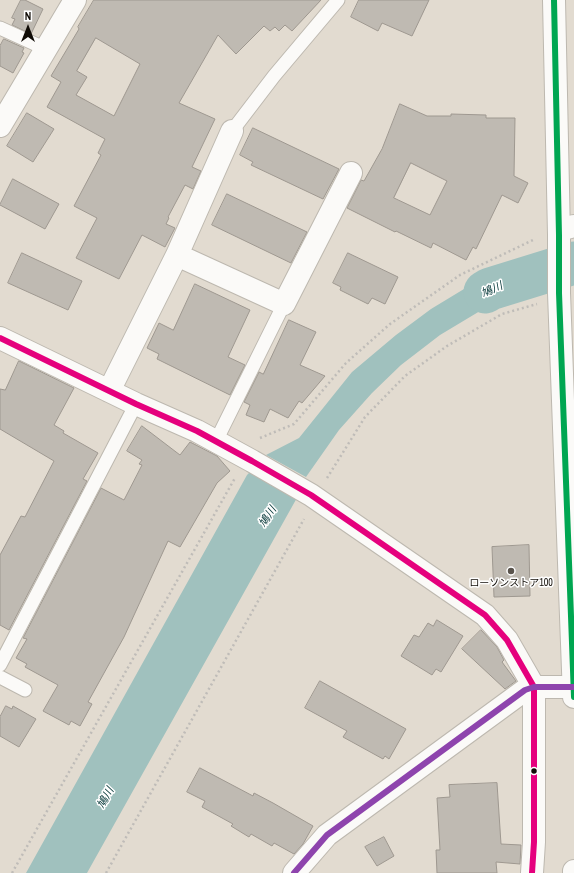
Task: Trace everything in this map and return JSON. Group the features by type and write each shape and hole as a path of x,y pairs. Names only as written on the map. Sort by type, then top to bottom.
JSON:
{"street":[{"path":"0,126 75,0"},
{"path":"554,0 564,230 559,297 569,417 574,697"},
{"path":"109,391 177,255 232,131"},
{"path":"177,255 284,304 351,173"},
{"path":"0,338 216,441 313,497 486,615 507,640 534,687 534,842 532,873"},
{"path":"294,873 327,835 525,690 534,687 574,687"}],"lane":[{"path":"232,131 274,76 338,0"},
{"path":"0,28 46,49"},
{"path":"216,441 284,304"},
{"path":"0,665 136,404"},
{"path":"0,677 25,690"}],"path":[{"path":"12,873 249,460 259,439 294,424 346,363 390,324 460,274 527,242 564,230"},
{"path":"106,873 313,497 365,417 405,376 447,346 502,314 559,297"}],"water":[{"path":"540,256 542,289 518,293 480,311 440,335 401,365 372,393 339,430 306,477 266,455 299,438 352,372 396,335 431,309 464,289"},
{"path":"251,471 298,496 87,873 26,873 247,475"}],"building":[{"path":"21,0 25,0 43,9 31,34 12,25 15,19 12,18"},
{"path":"94,0 321,0 292,31 285,25 279,31 275,27 270,31 264,26 236,54 218,35 179,103 215,119 192,167 201,171 193,189 185,185 168,217 169,218 166,224 175,228 165,247 142,235 119,279 76,258 97,218 74,206 101,155 98,153 105,139 47,107 61,82 51,76 79,29 78,27","holes":["96,38 140,64 114,116 76,95 87,77 77,71"]},
{"path":"359,0 429,0 412,36 382,23 378,31 351,17"},
{"path":"4,39 24,48 22,52 24,53 13,73 0,66 0,46"},
{"path":"400,104 427,116 451,116 451,114 486,115 486,118 515,118 514,176 528,183 518,203 502,195 476,249 473,247 466,260 433,243 431,248 347,208 361,180 364,181 382,149","holes":["411,163 447,181 430,215 394,198"]},
{"path":"27,113 54,129 33,162 7,146"},
{"path":"253,128 339,169 323,199 251,165 253,162 240,155"},
{"path":"13,179 59,204 45,229 0,205"},
{"path":"227,194 307,232 291,263 212,225"},
{"path":"22,253 82,281 68,310 8,283"},
{"path":"348,253 398,277 385,304 372,298 368,304 340,290 341,287 333,283"},
{"path":"195,284 250,310 228,357 245,365 230,395 157,359 159,354 147,348 159,323 173,330"},
{"path":"289,320 316,332 300,365 325,376 302,403 299,401 288,418 270,409 264,422 246,415 250,405 244,402 259,372 263,374"},
{"path":"19,361 74,388 54,425 64,431 63,433 98,453 83,479 87,481 9,630 0,625 0,555 21,516 25,517 54,461 0,429 0,389 5,390"},
{"path":"142,426 180,455 190,442 217,456 230,471 217,483 180,547 168,541 124,637 88,702 92,704 80,726 71,721 69,725 43,711 58,685 25,667 27,664 16,658 27,639 23,638 101,488 124,500 142,465 139,464 142,460 127,451"},
{"name":"ローソンストア100","path":"529,545 530,596 494,597 492,547"},
{"path":"437,620 463,636 441,672 436,669 432,675 401,656 414,635 419,637 428,623 433,626"},
{"path":"481,630 497,647 504,660 502,662 516,681 505,689 462,649"},
{"path":"320,681 406,729 389,759 385,756 383,759 343,737 347,731 305,708"},
{"path":"6,706 12,709 13,706 36,719 19,747 0,736 0,717"},
{"path":"200,768 253,796 254,793 313,826 303,844 294,854 274,843 272,846 251,834 249,837 231,826 233,824 202,807 205,801 187,792"},
{"path":"497,783 501,844 521,845 520,864 496,862 497,873 437,873 436,850 440,850 437,798 450,797 449,785"},
{"path":"384,837 394,856 377,866 365,847"}],"waterway":[{"name":"鳩川","path":"485,292 490,289 574,263"}],"transit line":[{"path":"554,0 559,293 574,697"},
{"path":"0,338 136,404 197,431 252,461 311,495 485,615 507,640 534,687 534,842 532,873"},
{"path":"294,873 327,835 525,690 534,687 574,687"}],"place":[{"name":"ローソンストア100","path":"511,571"}]}
